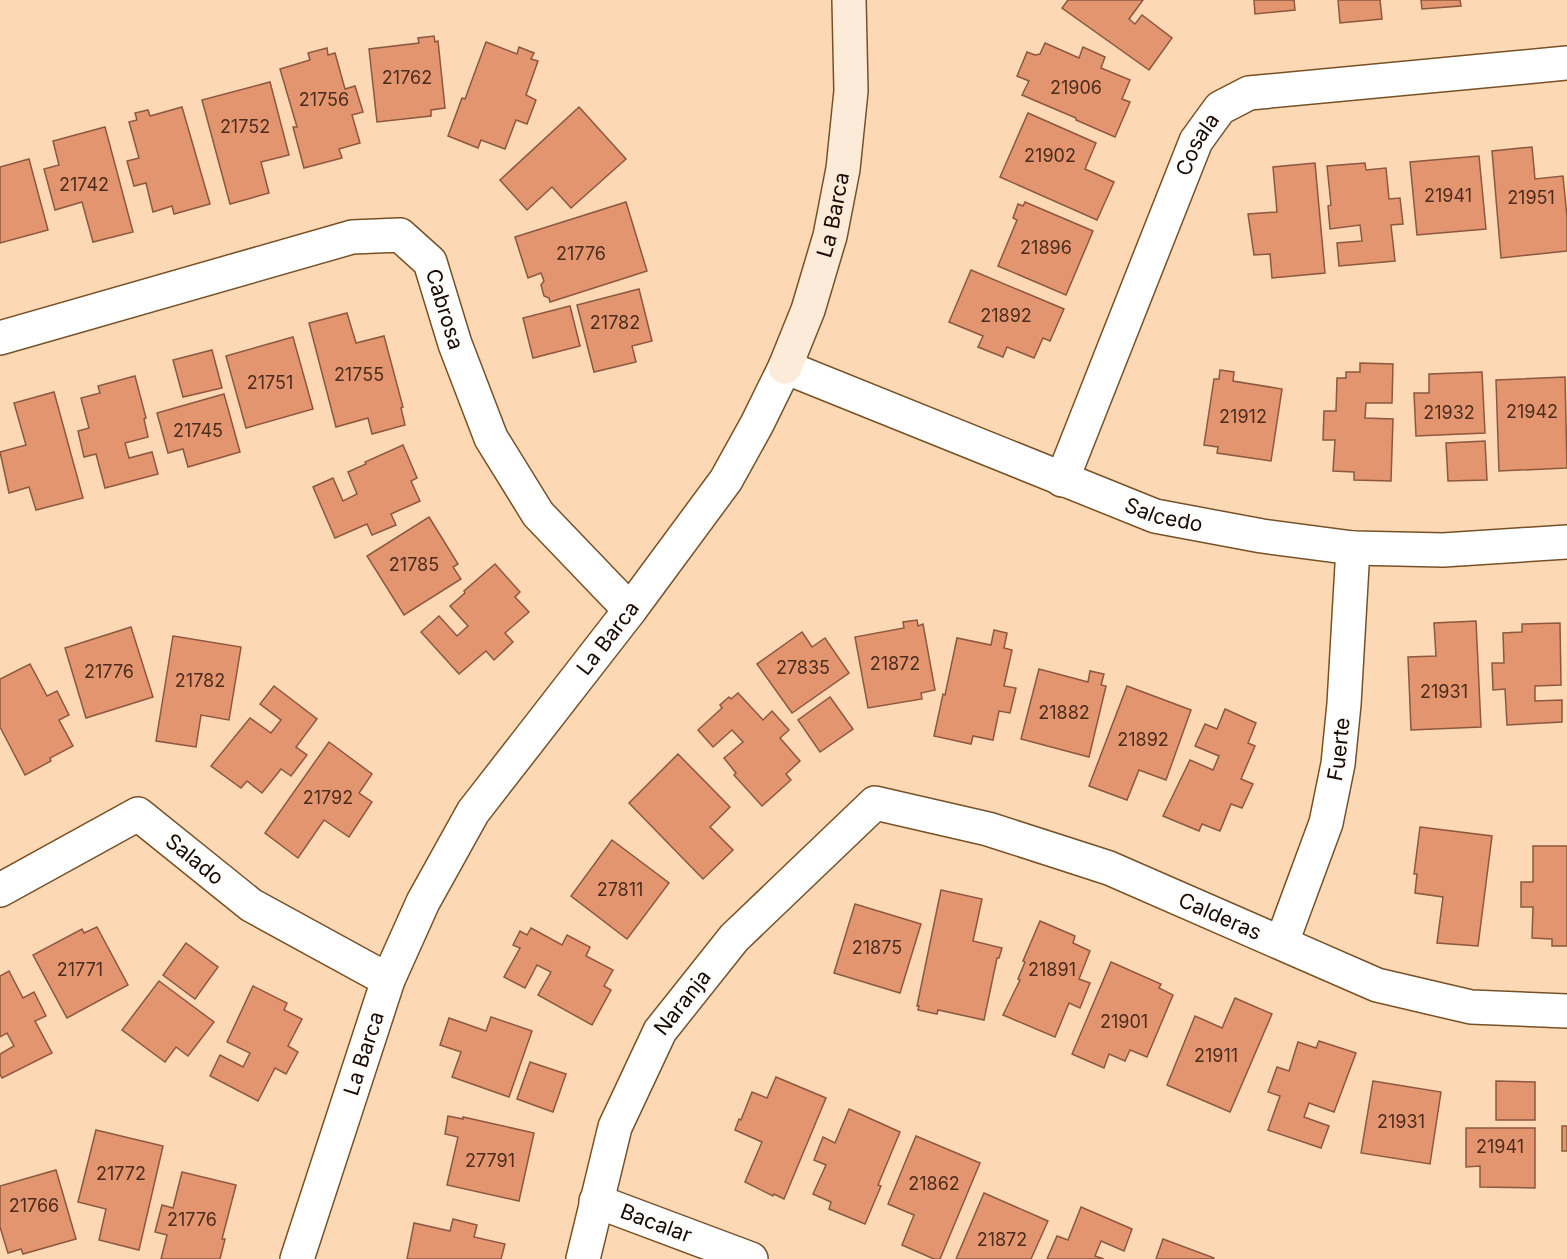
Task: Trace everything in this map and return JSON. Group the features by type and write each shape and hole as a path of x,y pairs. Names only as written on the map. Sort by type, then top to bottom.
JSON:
{"street":[{"name":"La Barca","path":"297,1259 388,980 423,902 473,812 630,610 726,480 785,367 808,310 824,257 843,169 852,91 849,0"},
{"name":"Cosala","path":"1062,480 1196,141 1220,108 1248,93 1567,63"},
{"name":"Cabrosa","path":"0,338 352,237 399,235 430,262 455,344 491,438 538,514 630,610"},
{"name":"Salcedo","path":"785,367 1155,516 1262,536 1353,548 1443,550 1567,542"},
{"name":"Fuerte","path":"1282,942 1326,823 1338,764 1344,704 1353,548"},
{"name":"Calderas","path":"875,803 988,829 1109,868 1377,985 1471,1007 1567,1011"},
{"name":"Naranja","path":"583,1259 615,1127 660,1030 734,938 875,803"},
{"name":"Salado","path":"0,890 138,814 251,905 388,980"},
{"name":"Bacalar","path":"596,1201 751,1259"}],"building":[{"path":"1068,0 1143,0 1129,19 1135,24 1142,15 1172,38 1149,70 1062,8"},
{"path":"1254,0 1294,0 1295,10 1255,14"},
{"path":"1338,0 1380,0 1382,19 1340,23"},
{"path":"1421,0 1460,0 1461,6 1422,9"},
{"path":"434,36 435,42 438,41 445,108 431,110 431,116 377,122 369,49 419,43 418,38"},
{"path":"486,42 517,54 519,47 534,53 531,59 538,61 526,95 536,100 527,124 516,120 505,149 481,140 478,148 448,136 462,98 465,99"},
{"path":"1045,43 1079,58 1083,47 1105,57 1101,68 1130,80 1122,99 1130,102 1115,137 1022,95 1029,81 1017,76 1027,52 1040,54"},
{"path":"327,48 328,55 335,53 345,89 355,86 363,112 352,115 360,143 339,149 342,158 304,168 293,127 297,127 280,69 310,60 308,53"},
{"path":"270,82 289,155 261,162 269,193 230,204 202,100"},
{"path":"182,107 210,204 174,214 172,206 153,212 146,183 134,186 127,161 139,158 129,122 137,120 135,113 148,110 150,116"},
{"path":"579,107 626,159 571,208 552,187 527,210 500,180"},
{"path":"1028,113 1096,143 1085,169 1114,182 1097,220 1000,177"},
{"path":"105,127 133,232 93,242 82,202 55,210 44,169 59,165 53,141"},
{"path":"1532,147 1535,179 1563,176 1567,217 1567,251 1501,258 1492,151"},
{"path":"1479,156 1486,229 1417,235 1410,162"},
{"path":"29,159 48,230 0,243 0,167"},
{"path":"1315,163 1325,273 1272,278 1270,254 1254,255 1248,214 1277,212 1273,167"},
{"path":"1365,163 1366,170 1386,168 1389,199 1400,198 1403,224 1391,225 1395,261 1339,266 1337,243 1362,241 1360,225 1330,229 1328,206 1331,205 1327,166"},
{"path":"626,202 647,271 550,302 549,298 544,296 541,285 544,281 541,273 528,278 515,237"},
{"path":"1025,202 1093,231 1066,295 998,266 1017,220 1013,218 1018,204 1023,206"},
{"path":"971,270 1064,309 1050,341 1043,338 1034,358 1007,347 1003,357 978,347 983,336 949,322"},
{"path":"639,289 652,341 632,346 636,362 594,372 577,305"},
{"path":"570,306 580,346 533,358 523,318"},
{"path":"347,313 356,343 384,336 403,407 401,408 405,425 372,434 368,418 336,427 309,323"},
{"path":"293,337 313,409 246,428 226,356"},
{"path":"212,350 222,388 183,397 173,360"},
{"path":"1360,363 1393,364 1392,403 1366,403 1365,418 1393,419 1391,481 1354,480 1354,472 1333,471 1335,440 1323,440 1324,411 1336,411 1337,378 1346,378 1346,372 1360,372"},
{"path":"1220,370 1234,372 1233,381 1282,389 1271,461 1217,453 1218,447 1204,445 1214,379 1219,379"},
{"path":"1482,372 1485,433 1416,436 1414,393 1429,393 1429,374"},
{"path":"135,376 146,418 144,419 148,437 125,443 129,458 152,452 158,474 105,488 96,454 84,457 78,431 89,428 81,398 100,393 98,386"},
{"path":"1565,377 1567,468 1499,471 1496,380"},
{"path":"54,392 83,498 36,510 29,487 9,493 0,452 26,445 14,403"},
{"path":"224,394 240,452 188,467 183,449 168,453 157,413"},
{"path":"1485,441 1487,480 1448,481 1446,443"},
{"path":"403,445 417,478 411,481 420,501 391,514 396,525 372,535 367,524 335,538 313,487 333,478 343,501 357,494 348,472"},
{"path":"429,517 458,564 453,567 461,579 404,615 367,556"},
{"path":"495,564 520,592 515,597 529,612 505,633 513,642 494,660 486,651 459,674 421,632 439,616 457,636 468,626 450,606"},
{"path":"917,620 918,626 923,624 935,690 921,693 922,699 868,708 855,637 904,628 903,622"},
{"path":"1476,621 1481,727 1411,730 1408,657 1436,656 1434,623"},
{"path":"1560,623 1561,685 1535,686 1535,701 1562,700 1562,722 1507,725 1505,689 1493,690 1492,663 1504,663 1503,633 1522,632 1522,624"},
{"path":"131,627 153,697 86,718 65,648"},
{"path":"994,630 1007,633 1004,648 1012,650 1004,686 1016,688 1010,713 999,711 993,740 973,736 971,744 934,736 957,638 991,645"},
{"path":"802,632 812,647 825,638 849,673 792,713 757,664"},
{"path":"173,636 241,647 229,720 201,715 196,747 156,741"},
{"path":"30,664 47,696 57,691 69,715 59,720 73,746 25,775 0,727 0,679"},
{"path":"1039,669 1088,682 1090,671 1104,674 1101,685 1106,686 1089,757 1021,739"},
{"path":"274,686 317,719 296,747 307,755 291,776 281,769 262,793 247,781 241,788 211,766 250,718 271,733 281,720 260,704"},
{"path":"1127,686 1191,710 1166,780 1139,770 1127,800 1089,786"},
{"path":"738,693 763,720 772,711 789,730 780,738 800,761 786,774 791,780 762,806 734,775 736,773 724,758 743,742 732,730 713,747 698,730 722,708 720,705"},
{"path":"830,697 853,729 820,752 798,720"},
{"path":"1225,709 1256,723 1248,743 1255,746 1241,779 1253,784 1242,808 1231,804 1220,831 1202,824 1199,831 1163,816 1190,760 1213,770 1219,756 1195,746 1205,724 1217,729"},
{"path":"329,742 372,774 359,793 372,802 349,837 324,820 298,858 265,833"},
{"path":"678,754 730,807 710,827 733,850 703,879 629,803"},
{"path":"1420,827 1492,836 1478,946 1437,943 1443,897 1415,893 1417,874 1414,874"},
{"path":"612,840 669,883 627,939 571,896"},
{"path":"1533,846 1567,846 1567,946 1552,946 1552,939 1532,938 1533,907 1521,907 1521,882 1533,882"},
{"path":"941,890 982,899 973,941 1002,948 997,958 984,1020 938,1010 937,1014 918,1010"},
{"path":"855,904 921,924 900,993 834,973"},
{"path":"1040,921 1075,936 1073,943 1090,951 1079,979 1090,983 1080,1008 1069,1003 1055,1037 1003,1015 1020,980 1018,979 1025,962 1023,961"},
{"path":"97,927 128,985 67,1018 33,955 82,929 84,933"},
{"path":"531,928 562,945 567,935 590,947 586,956 613,970 604,986 611,990 592,1025 538,995 551,972 537,965 525,988 504,977 520,948 513,945 520,931 527,935"},
{"path":"186,943 218,967 195,999 163,975"},
{"path":"1111,962 1161,984 1159,988 1173,995 1147,1057 1130,1050 1125,1061 1109,1054 1104,1068 1072,1054"},
{"path":"9,971 23,998 34,992 46,1016 35,1021 52,1053 2,1078 0,1054 14,1046 7,1033 0,1037 0,976"},
{"path":"159,981 214,1022 188,1056 176,1047 165,1062 122,1030"},
{"path":"253,986 287,1003 284,1010 302,1019 288,1046 298,1052 286,1074 275,1068 258,1101 210,1076 220,1055 243,1067 250,1053 227,1042"},
{"path":"1235,998 1272,1014 1230,1112 1167,1085 1195,1016 1222,1028"},
{"path":"491,1017 532,1031 509,1097 452,1077 461,1052 440,1045 449,1018 486,1031"},
{"path":"1319,1041 1356,1053 1334,1112 1309,1103 1304,1117 1329,1126 1321,1148 1268,1130 1280,1096 1268,1092 1277,1067 1289,1071 1298,1042 1316,1048"},
{"path":"530,1062 566,1074 553,1112 517,1099"},
{"path":"776,1077 826,1098 784,1199 745,1182 762,1142 735,1130 752,1092 767,1098"},
{"path":"1373,1081 1441,1092 1430,1164 1361,1153"},
{"path":"1496,1081 1535,1082 1535,1120 1496,1120"},
{"path":"849,1109 900,1132 865,1224 829,1209 831,1202 813,1194 826,1165 814,1160 823,1137 835,1143"},
{"path":"448,1116 463,1119 463,1117 534,1133 519,1201 447,1185 458,1137 445,1134"},
{"path":"1562,1126 1567,1126 1567,1151 1562,1151"},
{"path":"1466,1128 1535,1128 1535,1188 1480,1187 1480,1166 1466,1167"},
{"path":"96,1130 163,1146 139,1250 99,1240 106,1209 78,1202"},
{"path":"916,1136 980,1163 940,1259 934,1259 902,1245 914,1215 888,1204"},
{"path":"56,1170 76,1239 23,1254 21,1249 8,1253 0,1227 0,1186"},
{"path":"182,1172 236,1185 222,1239 225,1239 220,1259 161,1259 167,1235 155,1232 162,1205 173,1208"},
{"path":"984,1193 1048,1221 1031,1259 956,1259"},
{"path":"1081,1207 1132,1229 1124,1251 1101,1241 1095,1256 1104,1259 1047,1259 1057,1236 1068,1240"},
{"path":"453,1219 477,1225 474,1237 505,1244 501,1259 407,1259 414,1223 450,1231"},
{"path":"1163,1239 1214,1258 1214,1259 1156,1259"}]}
